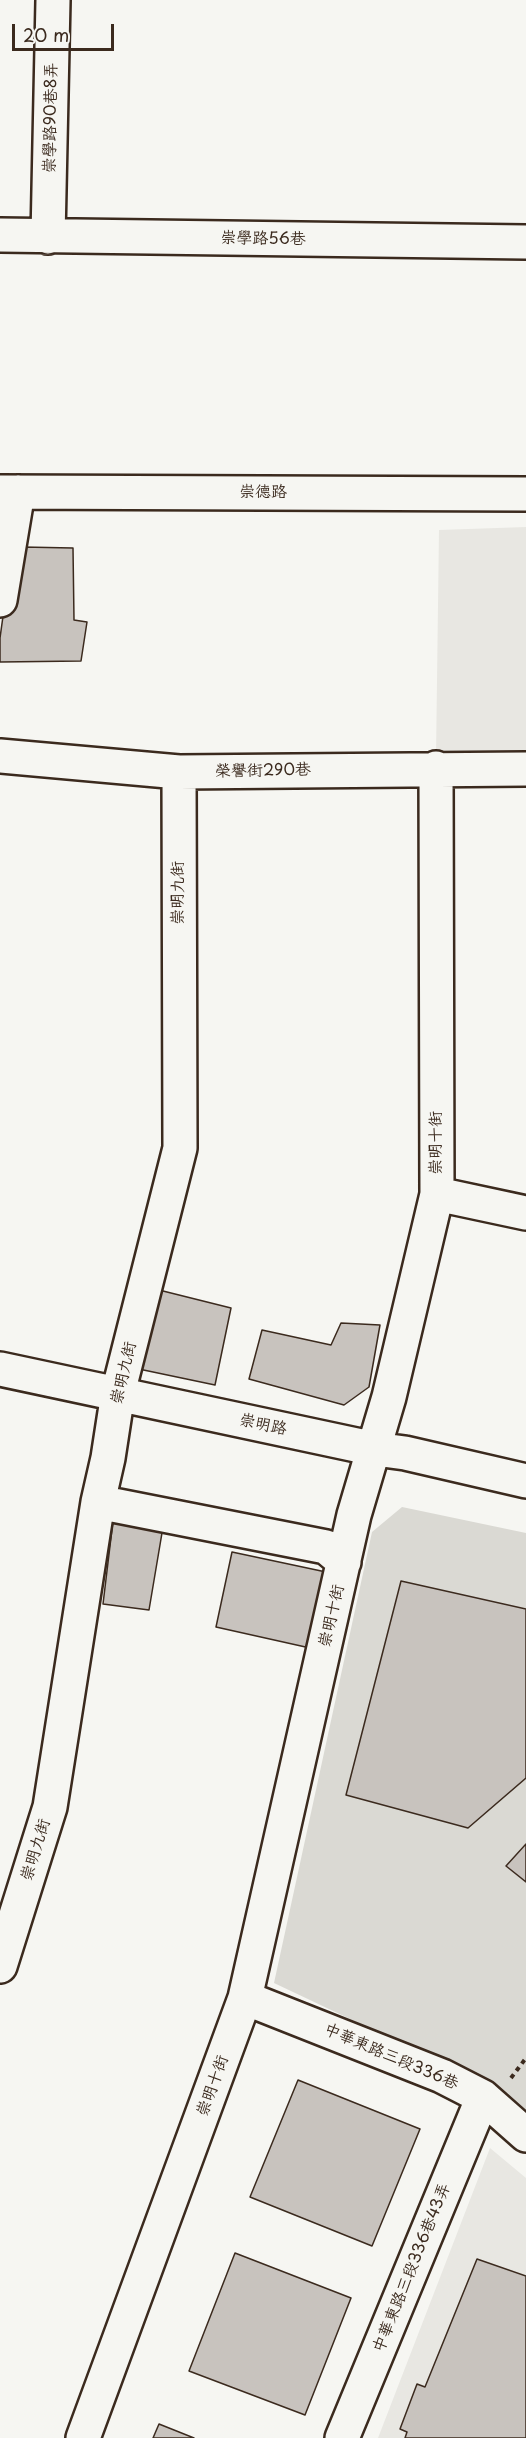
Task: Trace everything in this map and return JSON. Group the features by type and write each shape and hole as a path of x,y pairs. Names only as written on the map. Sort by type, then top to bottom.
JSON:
{"street":[{"name":"崇學路90巷8弄","path":"48,237 53,0"},
{"name":"崇學路56巷","path":"0,235 526,242"},
{"name":"崇德路","path":"9,492 526,494"},
{"path":"0,600 9,492"},
{"name":"榮譽街290巷","path":"0,756 179,772 526,769"},
{"name":"崇明十街","path":"83,2438 245,1998 354,1515 375,1449 437,1194 436,768"},
{"name":"崇明九街","path":"0,1966 50,1807 98,1502 108,1458 118,1393 180,1148 179,772"},
{"path":"437,1194 526,1213"},
{"name":"崇明路","path":"0,1369 375,1449 405,1453 526,1481"},
{"path":"98,1502 326,1547 344,1562"},
{"name":"中華東路三段336巷","path":"245,1998 442,2076 494,2091 526,2135"},
{"name":"中華東路三段336巷43弄","path":"342,2438 494,2091"}],"path":[{"path":"494,2091 526,2058"}],"shaded area":[{"path":"526,527 526,758 436,756 439,530"},
{"path":"402,1507 526,1533 526,2121 477,2079 274,1983 372,1532"},
{"path":"490,2148 526,2178 526,2438 378,2438"}],"building":[{"path":"22,547 73,548 74,620 87,622 81,661 0,662 0,638 10,566"},
{"path":"159,1290 231,1308 215,1385 134,1368"},
{"path":"341,1323 380,1325 369,1387 344,1405 249,1379 262,1330 331,1345"},
{"path":"113,1521 163,1527 149,1610 103,1604"},
{"path":"232,1552 326,1572 310,1648 216,1627"},
{"path":"401,1581 526,1609 526,1778 468,1828 346,1795"},
{"path":"526,1844 526,1882 506,1866"},
{"path":"298,2080 420,2129 372,2246 250,2197"},
{"path":"235,2253 351,2298 305,2415 189,2371"},
{"path":"477,2259 526,2276 526,2438 405,2438 407,2432 400,2429 417,2384 425,2387"},
{"path":"159,2424 194,2438 153,2438"}]}
